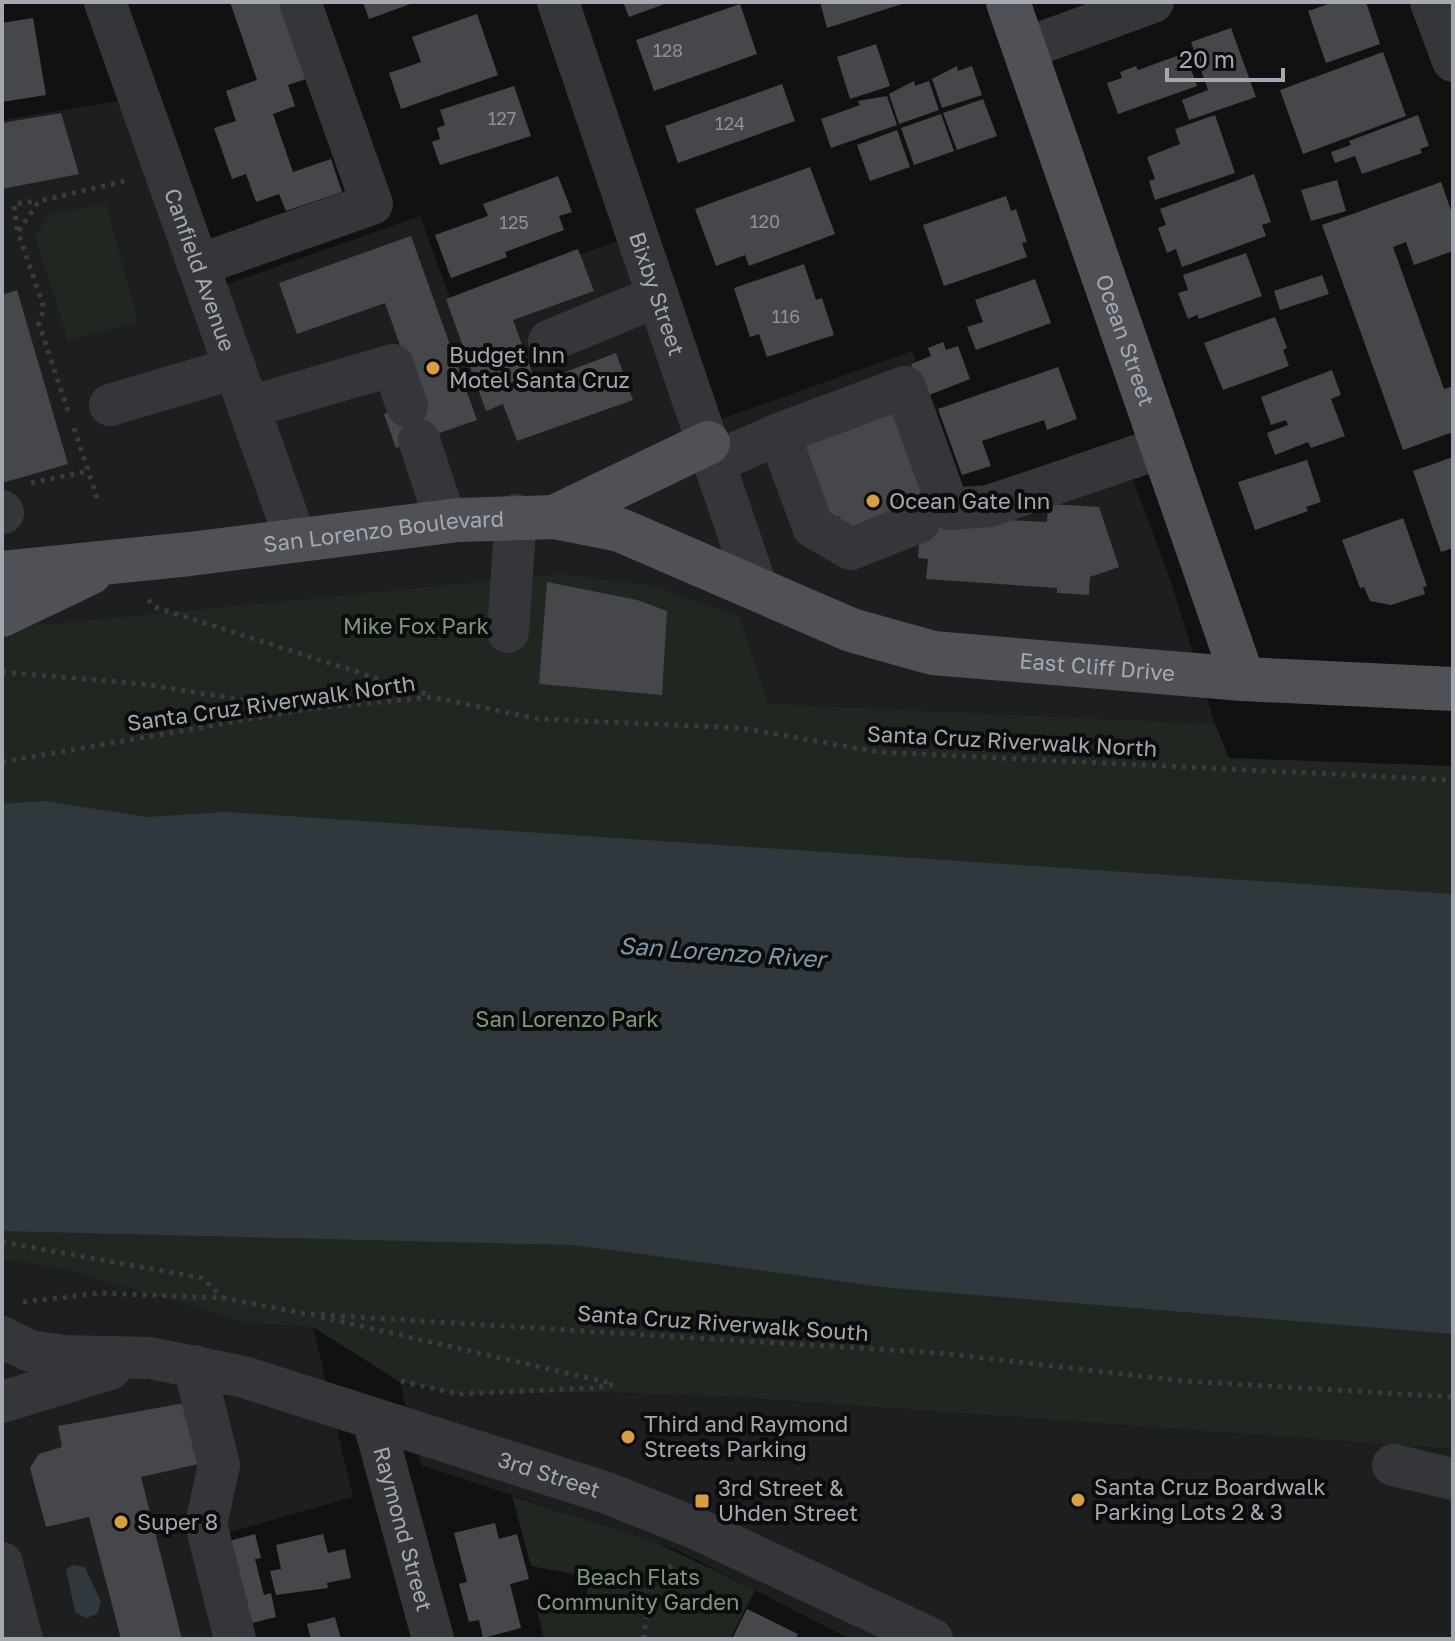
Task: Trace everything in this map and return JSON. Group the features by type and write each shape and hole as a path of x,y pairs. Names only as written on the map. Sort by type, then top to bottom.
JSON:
{"main road":[{"name":"Ocean Street","path":"1008,2 1243,679"},
{"path":"535,516 711,452"},
{"name":"San Lorenzo Boulevard","path":"2,573 110,563 295,538 535,516 620,530 756,586"},
{"path":"2,615 26,607 110,563"},
{"name":"East Cliff Drive","path":"756,586 851,630 933,653 1243,679 1453,689"}],"street":[{"name":"Canfield Avenue","path":"105,2 295,538"},
{"path":"198,265 372,204 300,2"},
{"name":"Bixby Street","path":"558,2 756,586"},
{"path":"1024,49 1153,2"},
{"path":"1431,2 1453,61"},
{"path":"549,341 658,296"},
{"path":"110,405 393,365 446,522"},
{"path":"711,452 779,434 905,387 933,516"},
{"path":"779,434 813,527 851,549 933,516 989,506 1163,447"},
{"path":"508,632 535,516"},
{"name":"3rd Street","path":"8,1320 30,1351 64,1356 150,1358 244,1377 607,1493 692,1527 932,1639"},
{"path":"2,1402 150,1358"},
{"path":"194,1366 219,1465 206,1524 235,1639"},
{"name":"Raymond Street","path":"373,1419 433,1639"},
{"path":"1393,1465 1453,1479"},
{"path":"2,1563 22,1639"}],"path":[{"path":"99,504 39,324 44,308 18,232 14,204 125,181"},
{"path":"18,232 39,201"},
{"path":"7,504 89,471"},
{"path":"110,563 155,607 432,697"},
{"path":"2,672 142,684 308,709"},
{"name":"Santa Cruz Riverwalk North","path":"2,762 308,709 432,697 538,719 741,728 879,752 1453,780"},
{"name":"Santa Cruz Riverwalk South","path":"2,1242 202,1278 222,1298 308,1314 939,1353 1183,1381 1453,1397"},
{"path":"8,1320 101,1293 222,1298"},
{"path":"308,1314 616,1384"},
{"path":"644,1639 649,1586 677,1557"}],"shaded area":[{"path":"142,97 211,290 420,216 451,301 645,231 713,422 912,351 965,498 1126,461 1170,579 1215,724 768,705 2,634 2,120"},
{"path":"2,1259 69,1270 313,1327 353,1497 220,1535 248,1639 2,1639"},
{"name":"Santa Cruz Boardwalk Parking Lots 2 & 3","path":"400,1383 458,1395 592,1392 735,1397 1453,1449 1453,1639 850,1639 675,1549 421,1465"}],"green space":[{"path":"106,204 138,322 68,340 35,237 51,214"},
{"name":"San Lorenzo Park","path":"561,574 653,586 739,616 768,704 1215,724 1229,758 1453,766 1453,1449 735,1397 592,1392 458,1395 400,1382 313,1327 245,1322 69,1270 2,1259 2,629"},
{"name":"Beach Flats Community Garden","path":"512,1496 655,1542 755,1590 730,1639 544,1639 535,1603 584,1610 589,1577 531,1566"}],"water":[{"name":"San Lorenzo Park","path":"44,801 147,817 226,812 1453,894 1453,1334 891,1288 574,1245 2,1231 2,804"},
{"path":"73,1565 85,1567 101,1602 97,1614 86,1618 75,1612 66,1569"}],"building":[{"path":"230,2 279,2 306,79 288,85 295,106 273,114 293,172 331,159 342,192 286,211 279,194 256,202 246,174 232,179 214,128 236,121 226,91 257,80"},
{"path":"363,2 416,2 369,19"},
{"path":"623,2 670,2 629,17"},
{"path":"820,2 905,2 905,3 827,28"},
{"path":"1334,2 1366,2 1380,44 1326,63 1308,11"},
{"path":"740,4 757,54 654,91 636,40"},
{"path":"477,14 498,75 401,109 389,73 421,62 412,37"},
{"path":"33,18 46,95 2,102 2,23"},
{"path":"1231,28 1256,97 1189,120 1182,100 1208,90 1191,42"},
{"path":"876,44 890,86 850,99 837,57"},
{"path":"1383,52 1406,116 1303,154 1280,90"},
{"path":"1185,53 1197,86 1118,114 1107,83 1122,78 1120,72 1136,66 1138,70"},
{"path":"957,66 958,71 972,66 982,95 942,108 932,79"},
{"path":"914,81 915,86 929,81 939,110 899,124 889,94"},
{"path":"782,84 795,121 678,163 665,126"},
{"path":"514,86 531,136 440,165 432,142 440,139 437,128 445,125 440,110"},
{"path":"887,96 897,125 831,148 821,119 860,105 858,101"},
{"path":"983,99 997,136 957,150 943,113"},
{"path":"61,113 79,174 2,189 2,123"},
{"path":"941,114 954,151 914,165 901,128"},
{"path":"1215,115 1235,173 1155,200 1149,181 1155,179 1147,157 1180,144 1175,129"},
{"path":"1418,115 1429,146 1420,149 1422,153 1362,174 1355,156 1335,163 1331,152 1351,145 1349,141"},
{"path":"897,130 910,167 870,181 857,145"},
{"path":"810,167 835,234 749,266 745,255 716,266 695,209"},
{"path":"1254,174 1271,222 1262,225 1266,236 1182,267 1176,249 1167,253 1158,228 1166,225 1160,209"},
{"path":"558,176 572,212 559,216 564,230 505,252 507,257 451,278 435,235 488,216 483,204"},
{"path":"1337,180 1346,211 1311,221 1301,190"},
{"path":"1441,182 1453,216 1453,251 1414,265 1406,242 1393,247 1444,389 1453,386 1453,432 1403,450 1322,225"},
{"path":"1006,196 1011,211 1016,209 1027,242 1022,243 1027,257 944,286 923,225"},
{"name":"Budget Inn Motel Santa Cruz","path":"411,236 477,420 396,448 384,414 420,401 385,303 297,334 279,283"},
{"path":"578,249 594,291 513,320 536,383 616,353 633,400 517,441 503,404 486,411 446,299"},
{"path":"1246,253 1262,296 1199,319 1197,315 1188,319 1178,293 1188,290 1183,275"},
{"path":"804,264 816,300 822,298 834,335 767,357 759,334 750,337 734,288"},
{"path":"1322,275 1329,294 1280,310 1274,291"},
{"path":"1035,279 1051,323 976,350 967,327 983,322 975,300"},
{"path":"17,290 68,464 2,483 2,295"},
{"path":"1275,317 1287,348 1283,350 1289,366 1223,390 1204,343"},
{"path":"943,342 946,350 958,346 970,379 924,397 911,364 931,356 928,348"},
{"path":"1058,367 1077,419 1047,430 1044,420 982,441 991,466 962,475 938,409"},
{"path":"1332,370 1341,395 1331,399 1345,436 1311,448 1308,442 1275,455 1267,433 1288,425 1286,420 1271,425 1261,397"},
{"name":"Ocean Gate Inn","path":"900,407 932,516 1047,522 1048,504 1099,507 1119,567 1090,577 1089,595 1057,593 1057,588 926,579 928,559 918,558 920,526 847,538 839,516 827,521 796,445"},
{"path":"1453,457 1453,548 1441,552 1413,471"},
{"path":"1307,460 1321,502 1306,507 1308,511 1255,530 1238,482"},
{"path":"1403,518 1427,586 1423,587 1425,594 1391,605 1370,601 1364,587 1360,588 1342,540"},
{"path":"547,582 637,600 667,611 662,695 539,684"},
{"name":"Super 8","path":"179,1404 195,1408 203,1463 141,1477 182,1639 121,1639 89,1517 46,1527 30,1468 39,1454 62,1447 58,1426"},
{"path":"495,1523 499,1539 517,1534 529,1579 510,1584 521,1628 483,1638 479,1620 469,1622 459,1584 467,1582 454,1533"},
{"path":"255,1534 261,1558 255,1559 264,1595 271,1593 276,1617 244,1625 222,1543"},
{"path":"323,1534 328,1553 345,1549 351,1578 327,1583 328,1588 276,1595 270,1571 281,1569 276,1545"},
{"path":"747,1609 798,1634 795,1639 732,1639"},
{"path":"335,1617 341,1639 311,1639 307,1624"}],"place":[{"name":"Budget Inn Motel Santa Cruz","path":"433,368"},
{"name":"Ocean Gate Inn","path":"873,501"},
{"name":"Third and Raymond Streets Parking","path":"628,1437"},
{"name":"Santa Cruz Boardwalk Parking Lots 2 & 3","path":"1078,1500"},
{"name":"3rd Street & Uhden Street","path":"702,1501"},
{"name":"Super 8","path":"121,1522"}],"park label":[{"name":"Mike Fox Park","path":"416,626"}],"water label":[{"name":"San Lorenzo River","path":"722,953"}]}
